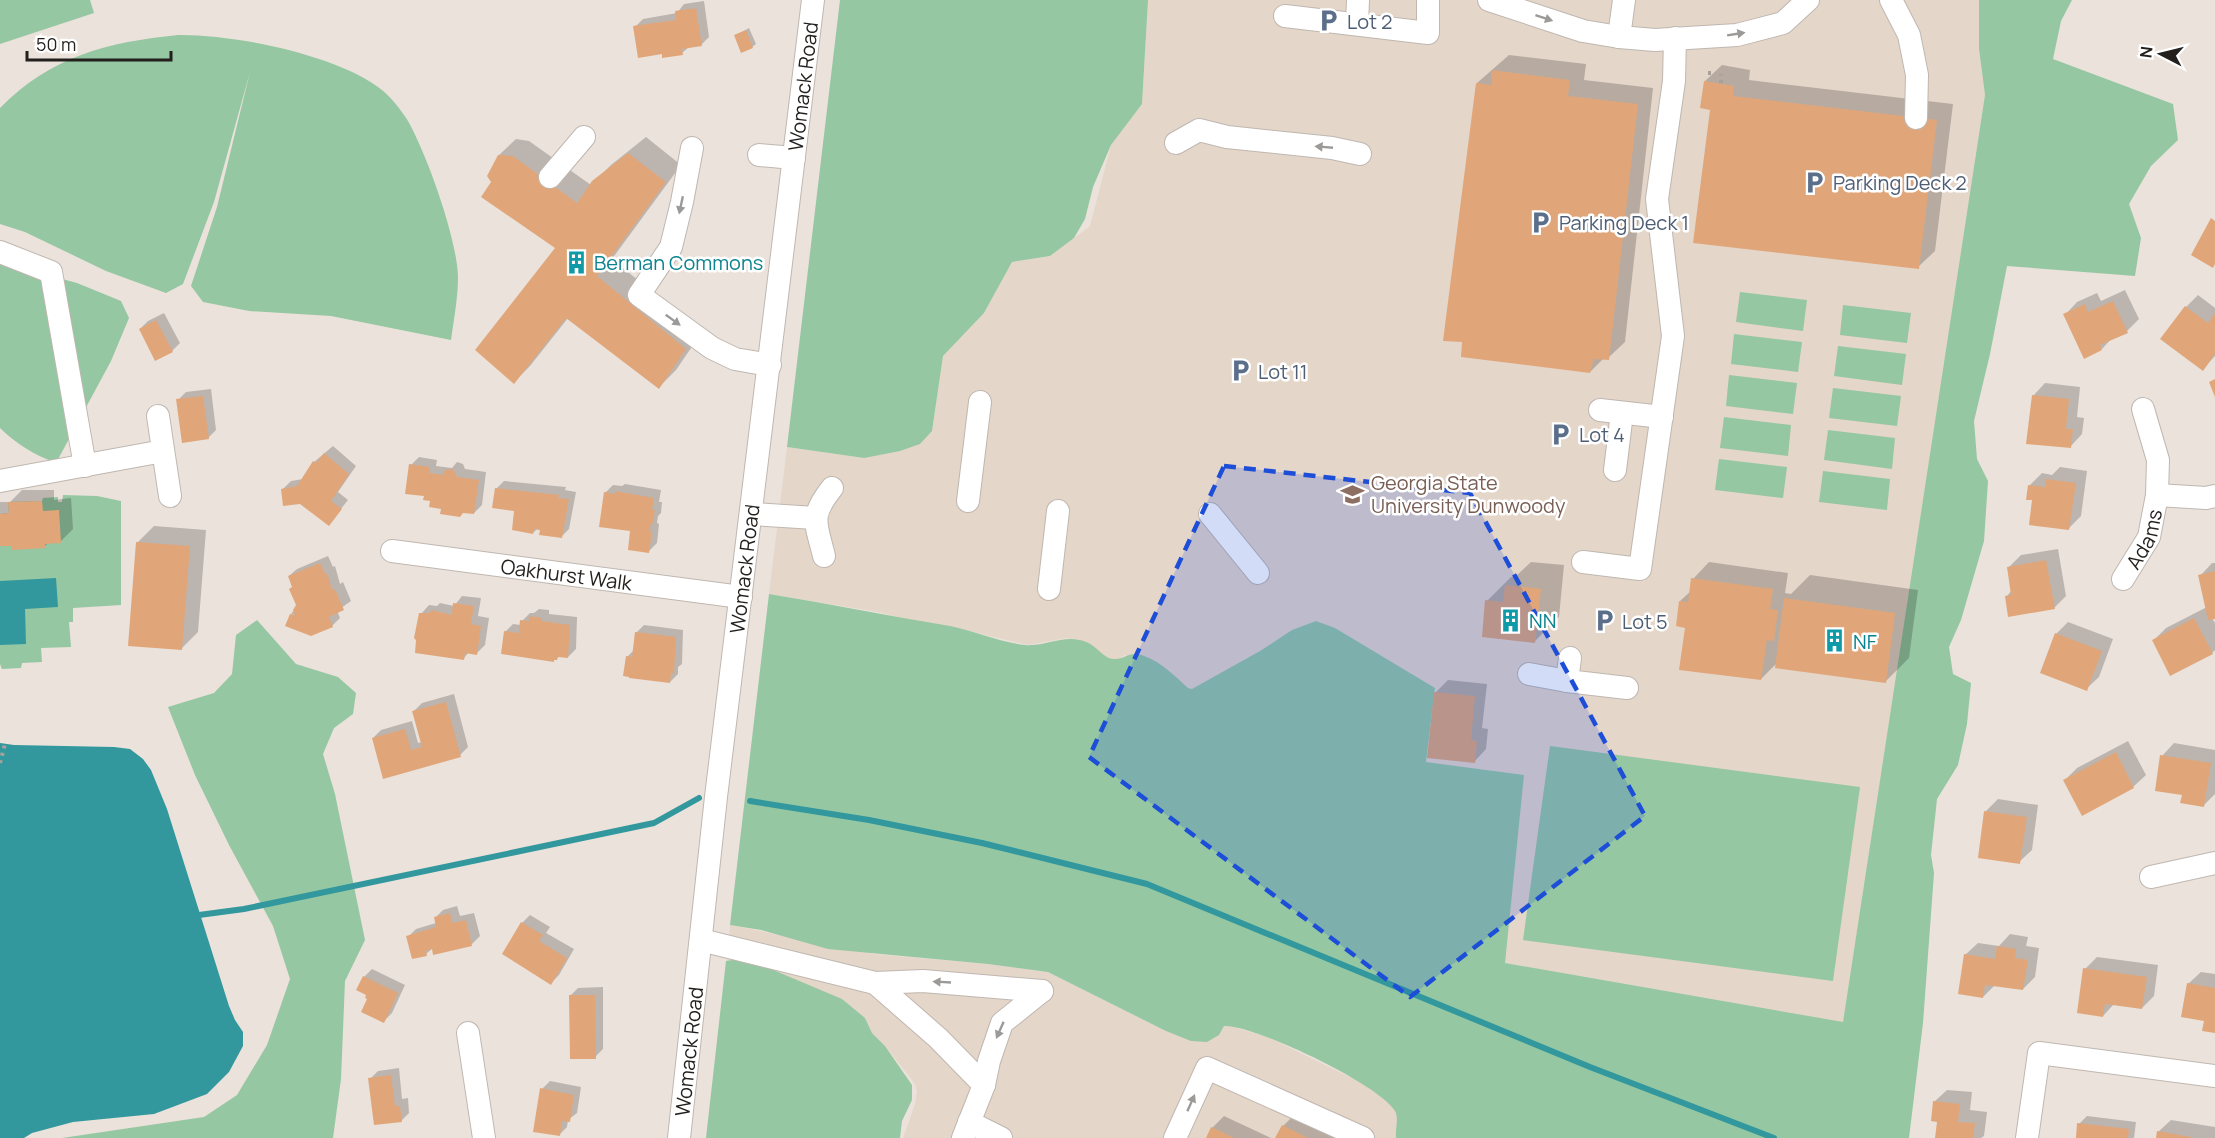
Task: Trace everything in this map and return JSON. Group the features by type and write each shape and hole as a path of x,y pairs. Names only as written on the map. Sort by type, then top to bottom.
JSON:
{"street":[{"name":"Womack Road","path":"679,1138 700,940 813,0"},
{"path":"1357,24 1358,0"},
{"path":"1285,16 1428,33 1428,0"},
{"path":"1489,0 1583,30 1619,37 1655,40 1737,35 1783,23 1808,0"},
{"path":"1619,37 1624,0"},
{"path":"1891,0 1910,35 1917,75 1916,118"},
{"path":"1583,562 1640,569 1673,336 1657,199 1674,81 1675,38"},
{"path":"1176,143 1199,130 1227,137 1332,148 1360,154"},
{"path":"550,177 584,137"},
{"path":"692,148 671,247 639,295 706,344 735,358 770,366"},
{"path":"759,155 794,158"},
{"path":"0,252 51,272 85,466"},
{"path":"968,501 980,402"},
{"name":"Adams","path":"2123,579 2149,537 2157,495 2158,460 2143,410"},
{"path":"1615,470 1611,411 1662,417"},
{"path":"158,416 170,496"},
{"path":"0,481 163,451"},
{"path":"824,556 815,518 821,502 832,488"},
{"name":"Adams","path":"2157,495 2206,498 2215,496"},
{"path":"1049,589 1058,511"},
{"path":"752,514 815,518"},
{"path":"1210,514 1258,573"},
{"name":"Oakhurst Walk","path":"392,550 741,597"},
{"path":"1567,681 1570,658"},
{"path":"1529,674 1627,688"},
{"path":"2151,877 2215,863"},
{"path":"700,940 875,983 923,981 1042,991 1002,1023 989,1061 984,1085 966,1130 1001,1138"},
{"path":"875,983 938,1038 984,1085"},
{"path":"468,1032 484,1138"},
{"path":"2027,1138 2039,1053 2215,1076"},
{"path":"1175,1138 1207,1068 1363,1138"}],"path":[{"path":"1721,83 1722,74"},
{"path":"0,763 5,744"}],"highlighted area":[{"path":"1224,466 1470,493 1645,816 1410,997 1089,757"}],"shaded area":[{"name":"Georgia State University Dunwoody","path":"1148,0 1979,0 1979,49 1985,95 1843,1023 1504,963 1524,775 1426,762 1435,688 1335,628 1316,621 1292,630 1193,689 1188,688 1160,664 1125,655 1118,660 1108,659 1067,638 1028,645 883,613 769,594 787,447 864,458 932,431 943,356 984,313 1012,262 1050,256 1090,226 1111,145 1142,104"},
{"path":"730,925 874,954 1048,972 1082,988 1219,1035 1224,1026 1231,1026 1270,1038 1360,1082 1388,1101 1397,1113 1396,1138 903,1138 915,1104 917,1092 915,1084 872,1033 865,1018 745,958 727,961"}],"green space":[{"path":"0,0 90,0 94,13 0,44"},
{"path":"840,0 1148,0 1142,104 1111,145 1093,187 1085,219 1074,238 1050,256 1012,262 984,313 943,356 932,431 920,444 900,451 864,458 787,447"},
{"path":"1979,0 2072,0 2061,21 2053,59 2173,104 2178,140 2151,166 2129,204 2141,238 2135,276 2007,266 1974,421 1977,459 1988,481 1984,541 1961,620 1949,647 1953,674 1971,683 1967,724 1958,765 1937,799 1931,855 1934,873 1923,1023 1909,1138 1396,1138 1396,1114 1385,1100 1342,1072 1261,1035 1224,1026 1219,1035 1207,1042 1191,1041 1166,1031 1048,972 828,949 761,930 730,925 769,594 950,626 1025,645 1066,639 1085,641 1110,658 1118,659 1139,654 1156,662 1192,689 1260,651 1292,630 1316,621 1335,628 1435,688 1426,762 1524,775 1505,963 1843,1022 1985,95 1979,49"},
{"path":"178,35 227,38 313,57 340,66 363,78 393,100 416,136 447,219 458,277 451,340 331,316 249,311 203,302 191,286 217,207 250,72 214,202 183,284 166,293 106,271 25,232 0,224 0,108 19,90 60,64 104,47"},
{"path":"0,262 77,283 121,301 129,318 111,361 56,463 26,449 0,428"},
{"path":"1740,292 1807,300 1803,331 1736,322"},
{"path":"1843,305 1911,313 1907,343 1840,335"},
{"path":"1734,334 1802,342 1798,372 1731,364"},
{"path":"1838,346 1906,354 1902,385 1834,376"},
{"path":"1729,375 1797,383 1793,414 1726,406"},
{"path":"1833,388 1901,396 1897,426 1829,418"},
{"path":"1724,417 1791,425 1788,456 1720,448"},
{"path":"1828,430 1895,438 1892,469 1824,460"},
{"path":"1719,459 1787,467 1783,498 1715,490"},
{"path":"1823,471 1890,479 1887,510 1819,502"},
{"path":"63,495 97,496 121,501 121,605 73,608 73,622 69,622 71,647 41,648 42,662 22,663 21,668 2,669 0,664 0,514 9,513 8,502 42,501 43,498 58,497 58,502 62,502"},
{"path":"257,620 296,664 338,677 356,693 353,714 334,728 323,754 335,794 365,940 345,981 341,1079 333,1138 62,1138 204,1117 237,1095 267,1045 290,979 273,926 229,845 195,775 168,707 214,693 232,674 236,635"},
{"path":"1550,746 1860,787 1833,981 1523,940"},
{"path":"745,958 842,999 865,1018 872,1033 885,1046 912,1085 912,1100 902,1121 900,1138 706,1138 726,961"}],"water":[{"path":"56,578 58,607 25,609 26,644 0,645 0,581"},
{"path":"0,743 130,749 143,759 151,770 167,809 229,1006 243,1032 243,1046 229,1072 207,1094 154,1114 73,1122 32,1133 24,1138 0,1138"}],"building":[{"path":"696,8 702,46 682,49 683,55 662,58 662,54 638,58 633,26 676,20 675,11"},
{"path":"746,30 753,48 741,53 734,35"},
{"name":"Parking Deck 1","path":"1491,70 1570,80 1568,96 1638,104 1609,360 1594,359 1590,373 1461,357 1462,342 1443,341 1476,83 1492,85"},
{"name":"Parking Deck 2","path":"1704,81 1734,86 1733,96 1937,120 1919,269 1693,243 1710,110 1700,108"},
{"name":"Berman Commons","path":"628,153 666,182 597,276 686,349 659,389 566,318 514,384 475,350 555,248 481,197 491,182 487,176 498,155 513,156 577,203 592,181"},
{"path":"2211,218 2215,221 2215,264 2213,268 2191,255"},
{"path":"2113,301 2128,333 2100,345 2102,350 2084,359 2063,314 2085,304 2088,312"},
{"path":"2185,306 2208,323 2215,313 2215,354 2203,371 2160,339"},
{"path":"156,320 173,352 155,361 139,329"},
{"path":"2215,379 2215,397 2209,382"},
{"path":"2032,395 2069,399 2066,429 2073,429 2071,448 2026,444"},
{"path":"203,396 209,439 182,443 176,399"},
{"path":"324,453 349,474 331,501 342,509 329,526 300,504 283,506 281,489 297,486 313,461 316,463"},
{"path":"409,464 430,467 429,473 443,475 445,470 453,469 457,477 479,480 474,514 463,513 460,517 440,514 441,509 429,507 430,501 423,500 424,496 405,494"},
{"path":"2046,479 2076,483 2069,530 2029,525 2032,500 2026,500 2028,485 2045,487"},
{"path":"495,488 559,495 558,498 569,499 562,538 539,535 540,530 534,529 533,534 512,530 514,511 492,508"},
{"path":"615,491 654,498 652,510 655,510 653,523 651,523 649,553 628,550 630,531 599,527 604,492 615,494"},
{"path":"42,501 43,511 59,510 61,543 45,544 45,548 11,550 11,546 0,546 0,514 9,513 8,502"},
{"path":"136,542 190,546 182,650 128,646"},
{"path":"2046,560 2055,609 2008,617 2005,596 2011,595 2007,567"},
{"path":"320,563 344,610 329,617 333,627 311,636 285,626 290,614 295,615 293,610 296,605 289,589 292,587 288,576"},
{"path":"2215,571 2215,619 2208,620 2198,575"},
{"path":"1691,578 1773,589 1770,609 1778,610 1774,641 1767,640 1761,680 1679,670 1685,628 1676,626 1679,601 1688,602"},
{"name":"NN","path":"1505,585 1541,589 1535,643 1482,637 1485,600 1503,602"},
{"name":"NF","path":"1784,598 1895,613 1886,683 1775,668"},
{"path":"453,603 474,606 471,624 481,626 477,655 465,653 464,660 415,653 416,640 414,638 419,613 430,613 431,610 452,615"},
{"path":"529,616 542,618 542,621 570,625 568,658 558,657 554,662 501,654 504,631 519,633 520,620 529,621"},
{"path":"2194,618 2213,654 2170,676 2152,640"},
{"path":"635,632 676,637 674,674 671,673 670,683 623,676 626,656 632,657"},
{"path":"2055,633 2102,651 2087,691 2040,673"},
{"path":"1434,692 1475,696 1471,740 1477,741 1475,763 1427,758"},
{"path":"446,702 461,757 383,779 372,738 405,729 411,750 422,747 412,711"},
{"path":"2116,752 2134,788 2082,816 2063,780"},
{"path":"2160,755 2211,763 2204,807 2180,803 2182,795 2155,791"},
{"path":"1984,811 2027,817 2020,864 1978,858"},
{"path":"450,913 452,923 466,920 472,946 433,955 432,949 426,951 427,956 412,959 406,936 436,927 434,917"},
{"path":"521,922 543,935 539,941 567,958 551,985 502,954"},
{"path":"1997,946 2016,949 2015,958 2028,960 2023,990 1985,985 1983,998 1958,994 1964,954 1995,959"},
{"path":"2083,968 2147,977 2142,1009 2105,1004 2103,1017 2077,1013"},
{"path":"363,976 398,993 384,1023 361,1012 367,999 366,995 356,990"},
{"path":"2187,983 2215,988 2215,1033 2202,1031 2204,1021 2181,1017"},
{"path":"569,995 595,995 596,1059 570,1059"},
{"path":"391,1075 395,1106 400,1106 402,1122 374,1125 368,1078"},
{"path":"540,1088 574,1095 570,1122 562,1121 560,1136 533,1132"},
{"path":"1933,1101 1960,1104 1958,1122 1975,1123 1973,1138 1935,1138 1937,1122 1931,1121"},
{"path":"2077,1123 2129,1129 2128,1138 2076,1138"},
{"path":"1282,1125 1308,1138 1275,1138"},
{"path":"1211,1127 1234,1138 1206,1138"},
{"path":"2157,1131 2191,1137 2191,1138 2156,1138"}],"waterway":[{"path":"199,915 244,909 654,823 699,798"},
{"path":"750,801 869,820 982,843 1147,884 1590,1067 1774,1138"}],"place":[{"name":"Lot 2","path":"1329,21"},
{"name":"Parking Deck 2","path":"1815,182"},
{"name":"Parking Deck 1","path":"1541,222"},
{"name":"Berman Commons","path":"576,262"},
{"name":"Lot 11","path":"1240,371"},
{"name":"Lot 4","path":"1561,434"},
{"name":"Georgia State University Dunwoody","path":"1353,494"},
{"name":"NN","path":"1511,620"},
{"name":"Lot 5","path":"1604,621"},
{"name":"NF","path":"1835,641"}]}
